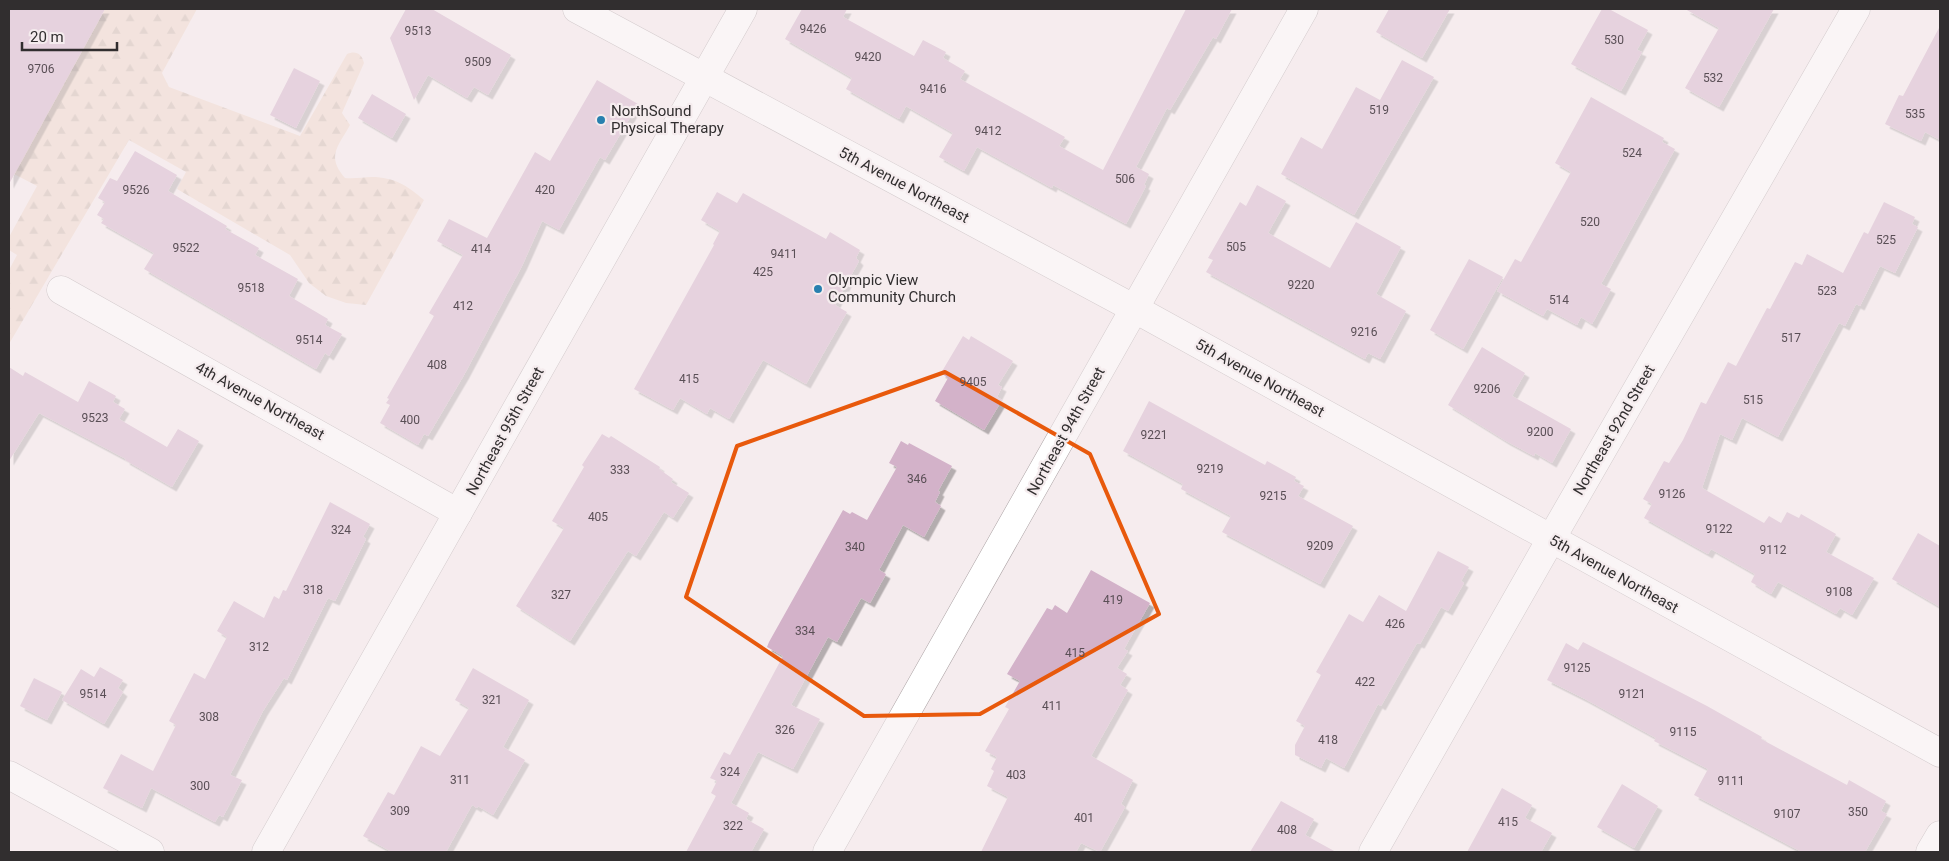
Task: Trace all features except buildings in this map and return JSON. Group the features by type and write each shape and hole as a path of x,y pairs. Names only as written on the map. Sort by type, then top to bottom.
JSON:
{"street":[{"name":"5th Avenue Northeast","path":"576,9 1135,309 1940,753"},
{"name":"Northeast 95th Street","path":"266,852 743,9"},
{"name":"Northeast 94th Street","path":"827,852 1304,9"},
{"name":"Northeast 92nd Street","path":"1373,852 1856,9"},
{"name":"4th Avenue Northeast","path":"61,290 458,512"},
{"path":"9,775 150,852"},
{"path":"1930,852 1940,835"}],"highlighted area":[{"path":"945,372 1090,454 1159,614 980,714 864,716 686,597 737,446"}],"green space":[{"path":"105,9 197,9 162,73 169,87 300,136 347,54 353,52 362,57 364,63 342,113 350,125 338,146 335,157 336,164 345,178 380,177 394,181 412,190 424,200 366,305 346,303 326,296 309,283 290,255 177,189 186,172 129,140 9,344 9,270 17,255 9,250 9,237 37,186 14,174"}],"place":[{"name":"NorthSound Physical Therapy","path":"601,120"},
{"name":"Olympic View Community Church","path":"818,289"}]}
